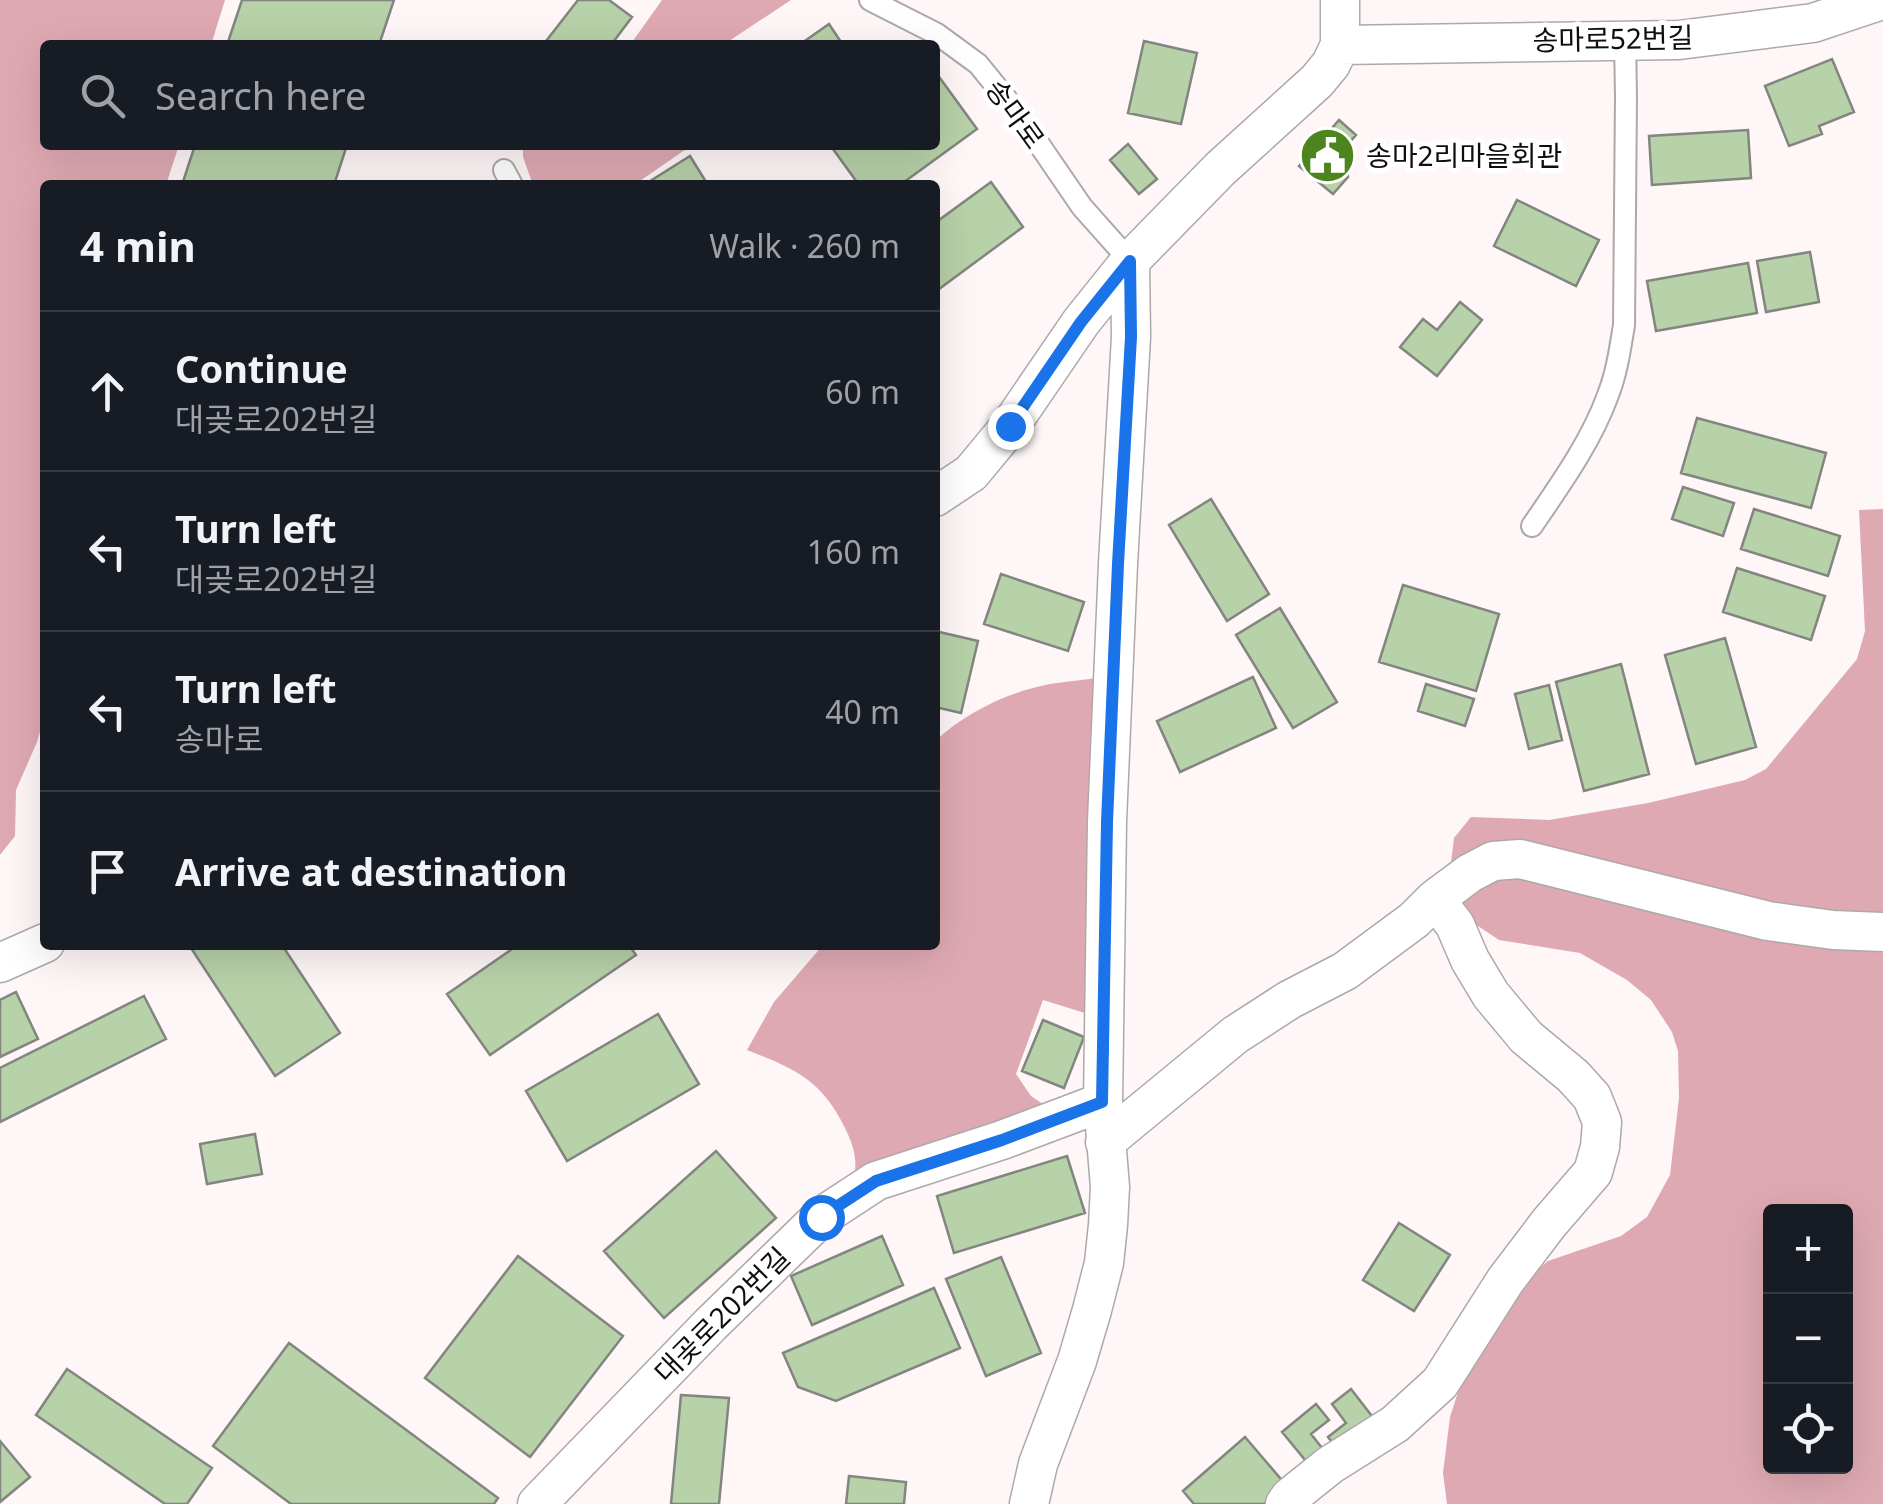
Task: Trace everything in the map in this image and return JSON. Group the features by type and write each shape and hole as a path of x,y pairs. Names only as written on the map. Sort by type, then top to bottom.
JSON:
{"street":[{"path":"940,493 971,472 1010,426 1081,322 1130,261 1331,64 1340,45 1340,0"},
{"name":"송마로52번길","path":"1340,45 1679,40 1813,23 1882,0"},
{"path":"1029,1504 1038,1464 1077,1361 1104,1263 1110,1186 1102,1102 1107,822 1131,337 1130,261"},
{"path":"1106,1142 1235,1035 1289,1000 1345,971 1470,873 1492,861 1520,859 1768,921 1883,932"},
{"path":"1285,1504 1330,1466 1396,1424 1440,1383 1505,1280 1593,1172 1600,1147 1602,1122 1592,1097 1526,1038 1491,995 1455,926 1435,900"},
{"path":"0,963 40,946"},
{"name":"대곶로202번길","path":"537,1504 821,1217 876,1181 1102,1102"}],"lane":[{"name":"송마로","path":"870,0 937,34 978,64 1017,112 1082,207 1130,261"},
{"path":"1532,526 1588,437 1608,396 1618,362 1624,325 1624,40"}],"shaded area":[{"path":"0,0 225,0 213,40 40,40 40,150 177,150 168,180 40,180 40,732 16,790 15,836 0,855"},
{"path":"662,0 791,0 731,40 634,40"},
{"path":"523,150 685,150 641,180 531,180"},
{"path":"1883,509 1883,1504 1447,1504 1443,1473 1450,1417 1461,1383 1523,1282 1548,1261 1621,1236 1647,1217 1670,1175 1679,1098 1678,1051 1672,1032 1651,1000 1627,980 1580,953 1499,940 1472,922 1452,896 1454,838 1471,817 1549,820 1648,803 1745,780 1766,769 1857,659 1865,631 1859,510"},
{"path":"1097,678 1085,1013 1043,1000 1016,1074 1031,1096 1047,1107 854,1178 852,1145 826,1097 804,1077 747,1050 774,1002 819,950 940,950 940,737 981,708 1049,684"}],"building":[{"path":"242,0 394,0 381,40 229,40"},
{"path":"578,0 609,0 632,17 615,40 547,40"},
{"path":"829,24 840,40 806,40"},
{"path":"1144,41 1197,53 1181,124 1128,113"},
{"path":"1832,59 1854,112 1819,126 1822,134 1789,146 1765,86"},
{"path":"940,78 977,129 907,180 855,180 834,150 940,150"},
{"name":"송마2리마을회관","path":"1339,120 1356,135 1346,146 1348,177 1333,194 1299,166"},
{"path":"1748,130 1751,178 1652,185 1649,136"},
{"path":"1128,144 1157,179 1139,194 1110,160"},
{"path":"193,150 345,150 336,180 184,180"},
{"path":"690,156 705,180 652,180"},
{"path":"991,182 1023,227 940,288 940,219"},
{"path":"1517,200 1599,240 1576,286 1494,246"},
{"path":"1810,252 1819,302 1766,312 1757,261"},
{"path":"1748,263 1757,313 1656,331 1647,281"},
{"path":"1460,302 1482,320 1437,376 1400,347 1423,319 1437,330"},
{"path":"1697,418 1826,453 1811,508 1681,473"},
{"path":"1683,487 1734,503 1723,536 1672,519"},
{"path":"1211,499 1269,594 1227,621 1169,525"},
{"path":"1754,509 1840,536 1828,576 1741,549"},
{"path":"1737,568 1825,596 1811,640 1723,612"},
{"path":"1001,574 1084,602 1068,651 984,624"},
{"path":"1403,585 1499,614 1476,691 1379,662"},
{"path":"1280,608 1337,702 1293,728 1236,635"},
{"path":"940,632 978,641 961,713 940,708"},
{"path":"1725,638 1756,747 1696,764 1665,655"},
{"path":"1621,664 1649,774 1584,791 1556,682"},
{"path":"1253,677 1276,728 1180,772 1157,721"},
{"path":"1426,684 1474,699 1465,726 1418,711"},
{"path":"1549,685 1562,740 1529,749 1515,694"},
{"path":"192,950 285,950 340,1033 275,1076"},
{"path":"511,950 632,950 636,955 490,1055 447,994"},
{"path":"16,992 38,1039 0,1057 0,1000"},
{"path":"144,996 166,1039 0,1122 0,1068"},
{"path":"658,1014 699,1084 567,1161 526,1091"},
{"path":"1043,1020 1084,1037 1064,1088 1022,1071"},
{"path":"255,1134 262,1174 207,1184 200,1144"},
{"path":"716,1151 776,1218 664,1318 604,1251"},
{"path":"1067,1156 1085,1213 954,1253 937,1196"},
{"path":"1399,1223 1450,1255 1414,1311 1363,1280"},
{"path":"882,1236 903,1285 812,1325 791,1276"},
{"path":"518,1256 623,1336 530,1457 425,1378"},
{"path":"1001,1257 1041,1353 986,1376 946,1279"},
{"path":"934,1288 960,1348 836,1401 798,1387 783,1353"},
{"path":"289,1343 498,1498 494,1504 291,1504 213,1446"},
{"path":"67,1369 212,1468 187,1504 165,1504 36,1415"},
{"path":"1351,1389 1375,1420 1338,1450 1328,1437 1346,1423 1332,1404"},
{"path":"681,1395 729,1398 719,1504 671,1504"},
{"path":"1316,1404 1329,1420 1311,1434 1326,1453 1310,1466 1282,1432"},
{"path":"1245,1437 1286,1485 1264,1504 1194,1504 1183,1491"},
{"path":"0,1441 30,1477 0,1502"},
{"path":"849,1476 906,1482 904,1504 846,1504"}],"place":[{"name":"송마2리마을회관","path":"1327,156"}],"route":[{"path":"821,1217 876,1181 1102,1102 1107,822 1131,337 1130,261 1081,322 1010,426"}]}
